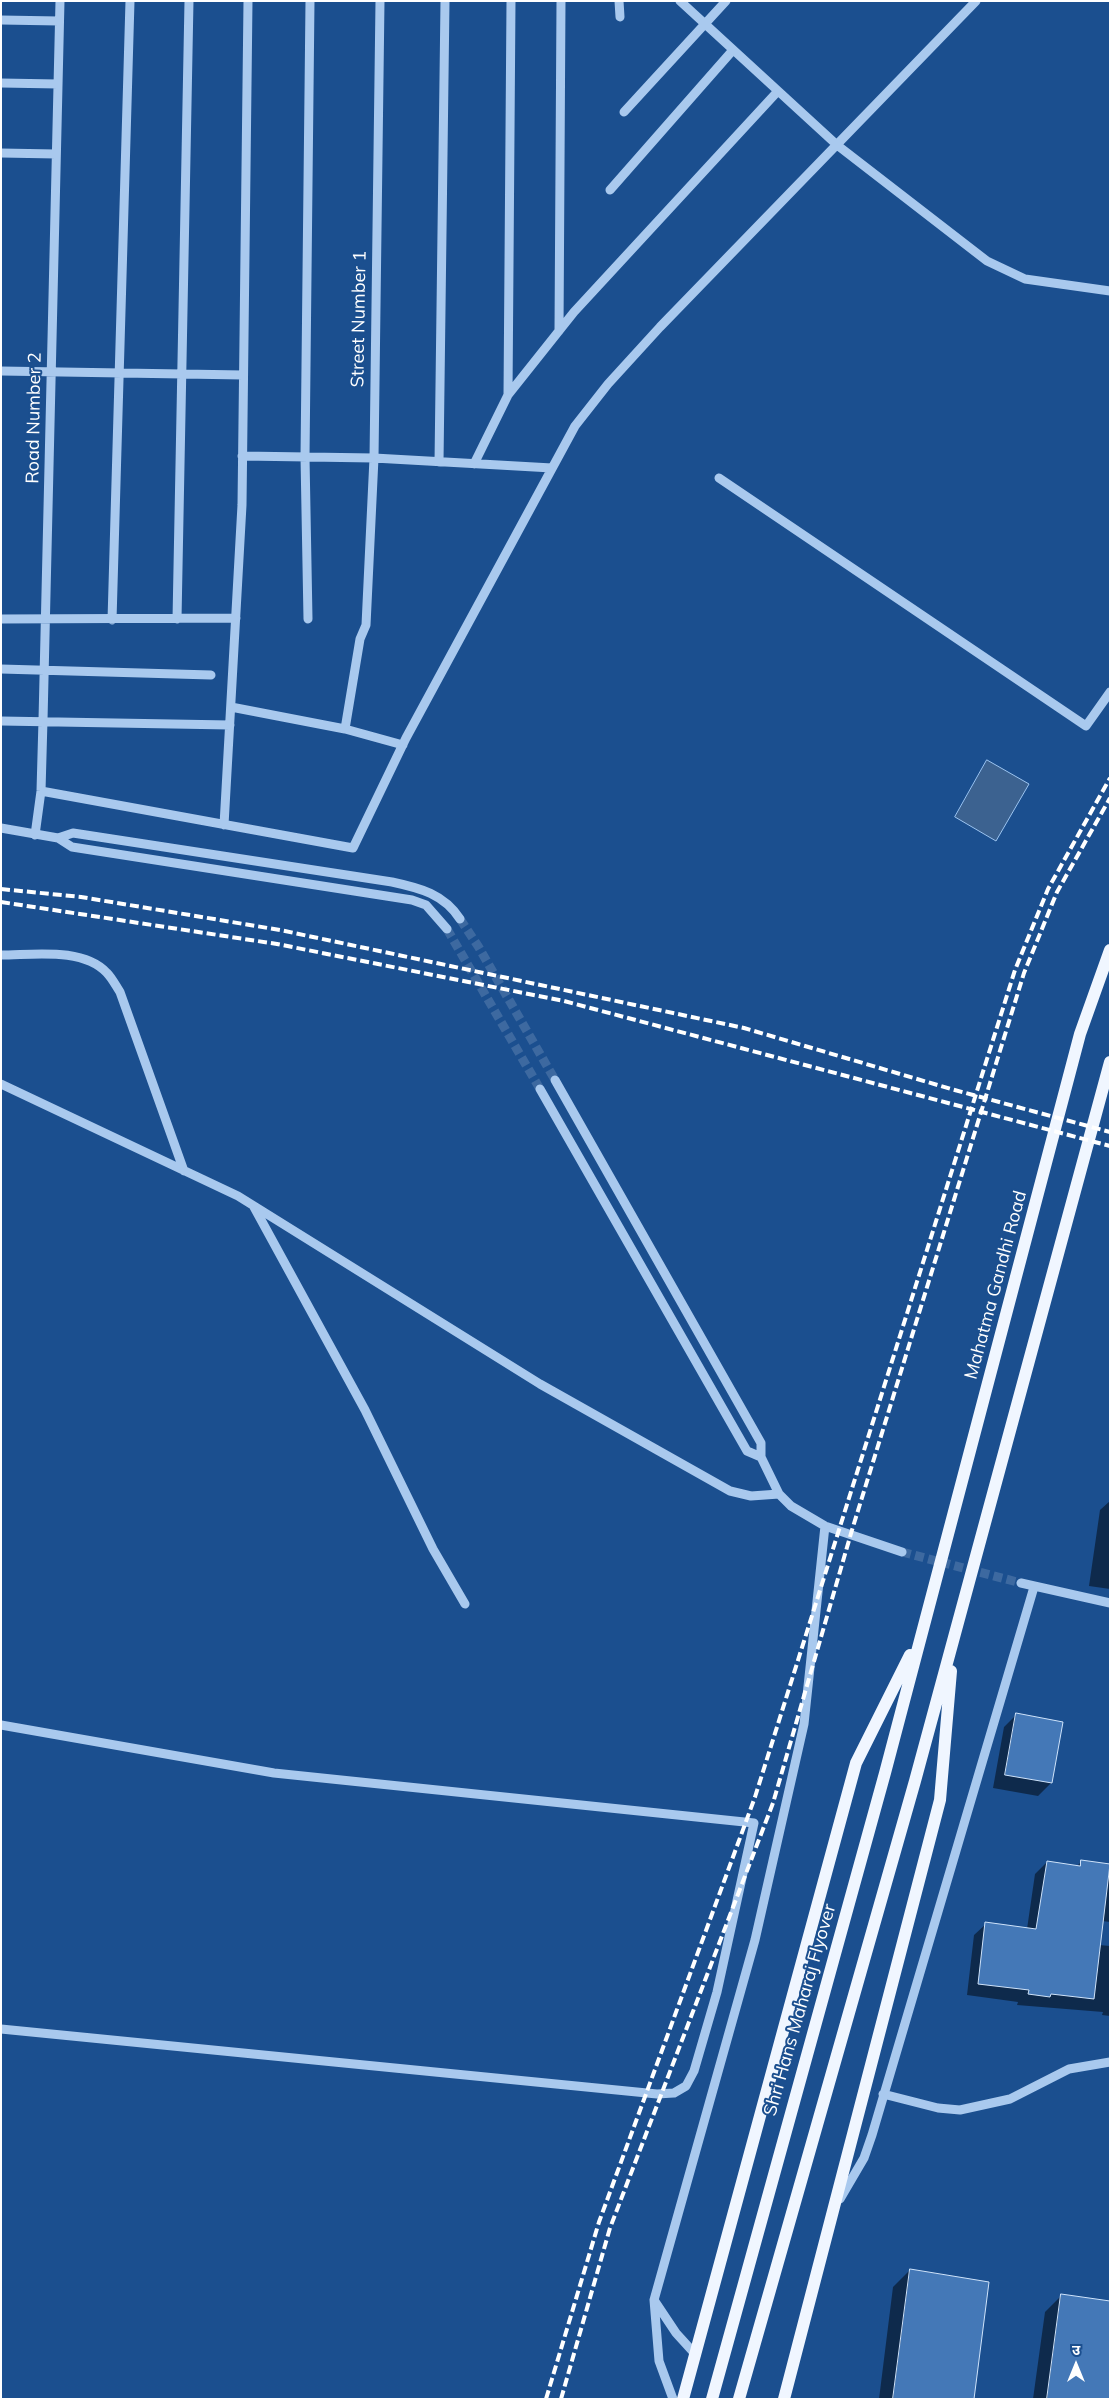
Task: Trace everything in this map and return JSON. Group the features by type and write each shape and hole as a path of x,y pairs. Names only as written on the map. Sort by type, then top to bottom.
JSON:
{"main road":[{"name":"Mahatma Gandhi Road","path":"922,1631 1080,1034 1110,950"},
{"path":"739,2399 915,1781 1110,1062"},
{"path":"683,2399 856,1763 922,1631"},
{"name":"Shri Hans Maharaj Flyover","path":"712,2399 885,1773 922,1631"},
{"path":"784,2399 940,1800 954,1636"}],"street":[{"name":"Road Number 2","path":"35,835 41,791 60,1"},
{"path":"112,620 130,1"},
{"path":"177,619 189,1"},
{"path":"224,825 236,618 242,456 248,1"},
{"path":"308,619 305,457 310,1"},
{"name":"Street Number 1","path":"345,729 360,639 366,625 374,458 380,1"},
{"path":"439,462 445,1"},
{"path":"508,395 511,1"},
{"path":"559,331 561,1"},
{"path":"619,1 620,17"},
{"path":"680,1 837,145 987,261 1024,279 1110,291"},
{"path":"624,112 706,25 726,1"},
{"path":"41,791 353,848 402,745 575,426 608,384 660,327 976,1"},
{"path":"1,20 59,21"},
{"path":"610,190 733,50"},
{"path":"1,83 58,84"},
{"path":"474,464 508,395 574,312 778,91"},
{"path":"1,152 56,154"},
{"path":"1,371 243,375"},
{"path":"242,456 374,458 552,468"},
{"path":"719,478 1086,726 1110,692"},
{"path":"1,619 236,618"},
{"path":"1,669 211,675"},
{"path":"231,707 345,729 402,745"},
{"path":"1,721 43,720 230,725"},
{"path":"1,828 58,838 72,847 412,900 430,909 447,929"},
{"path":"58,838 72,833 392,882 430,892 443,900 460,919"},
{"path":"1,955 70,956 91,962 107,972 120,992 184,1171"},
{"path":"554,1080 761,1443 761,1457 779,1494 791,1506 825,1526 902,1552"},
{"path":"1,1084 238,1196 540,1384 730,1491 751,1496 779,1494"},
{"path":"540,1089 747,1450 761,1457"},
{"path":"253,1206 365,1410 433,1549 465,1604"},
{"path":"673,2399 659,2361 654,2300 755,1940 800,1743 805,1715 825,1526"},
{"path":"1021,1583 1110,1603"},
{"path":"833,2210 864,2158 1034,1587"},
{"path":"1,1725 274,1773 754,1823 717,1992 697,2062 686,2086 674,2093 657,2094 1,2029"},
{"path":"883,2094 938,2108 960,2110 1010,2099 1069,2069 1110,2062"},
{"path":"654,2300 676,2333 696,2355"}],"water":[{"path":"987,760 1029,784 996,841 955,817"}],"building":[{"path":"1016,1713 1063,1722 1052,1783 1005,1775"},
{"path":"1081,1860 1110,1864 1094,1999 1051,1994 1050,1997 1028,1994 1029,1990 978,1984 985,1922 1036,1929 1047,1861 1080,1866"},
{"path":"910,2269 989,2282 974,2399 893,2399"},
{"path":"1061,2294 1110,2301 1110,2399 1047,2399"}],"tunnel":[{"path":"460,919 478,946 555,1080"},
{"path":"447,929 540,1089"},
{"path":"902,1552 1021,1583"}],"railway":[{"path":"546,2399 599,2222 755,1797 1015,970 1048,889 1110,778"},
{"path":"561,2399 610,2228 773,1803 852,1530 1024,973 1057,892 1110,798"},
{"path":"1,889 81,897 280,930 744,1028 951,1089 1110,1132"},
{"path":"1,902 277,944 564,1001 1110,1146"}]}
